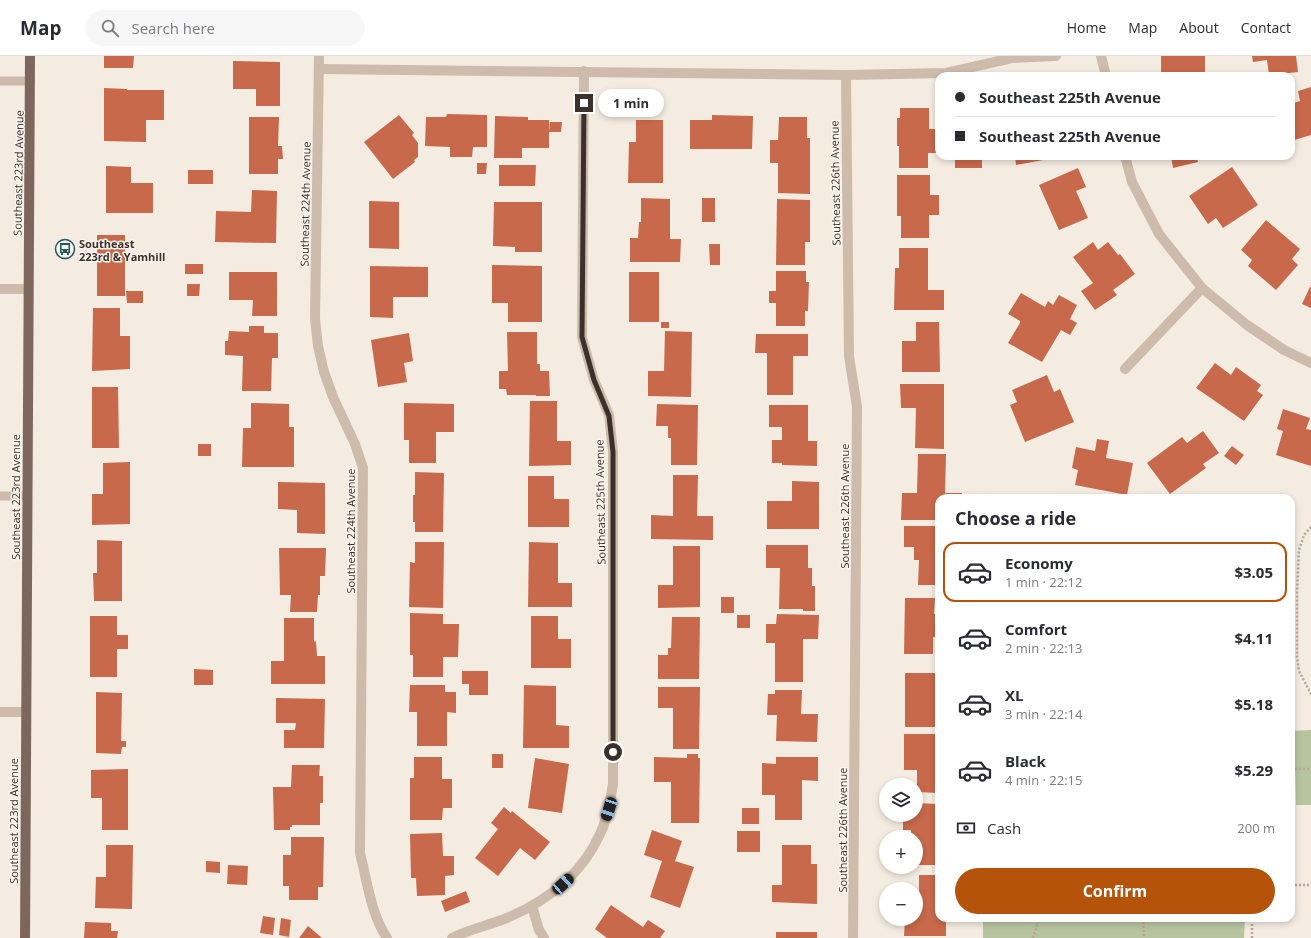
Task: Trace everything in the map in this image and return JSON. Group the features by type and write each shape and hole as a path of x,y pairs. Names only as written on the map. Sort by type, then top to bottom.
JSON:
{"main road":[{"name":"Southeast 223rd Avenue","path":"25,938 30,56"}],"street":[{"name":"Southeast 224th Avenue","path":"319,56 315,319 318,346 324,372 333,397 356,444 363,468 360,853 373,907 382,931 387,938"},
{"path":"950,72 1012,58 1056,56"},
{"path":"1101,56 1105,72"},
{"path":"319,68 846,75 935,73"},
{"name":"Southeast 225th Avenue","path":"452,938 506,918 532,906 554,892 572,876 589,856 601,833 609,809 613,784 613,452 609,416 594,380 582,337 584,71"},
{"name":"Southeast 226th Avenue","path":"846,75 849,356 857,407 853,938"},
{"path":"1126,160 1132,182 1159,234 1202,288 1247,326 1284,350 1311,363"},
{"path":"1125,369 1202,288"},
{"path":"0,289 28,289"},
{"path":"0,712 26,712"},
{"path":"532,906 539,930 544,938"}],"lane":[{"path":"0,81 30,81"},
{"path":"0,496 27,496"}],"path":[{"path":"1311,527 1304,535 1299,550 1297,591 1297,657 1299,671 1311,694"},
{"path":"1295,769 1311,769"},
{"path":"1295,885 1311,885"},
{"path":"1033,938 1038,922"},
{"path":"1143,922 1144,938"},
{"path":"1252,922 1252,938"}],"green space":[{"path":"1311,730 1311,805 1296,805 1295,731"},
{"path":"983,922 1245,922 1244,938 983,938"}],"building":[{"path":"104,56 134,56 133,68 104,68"},
{"path":"1161,56 1205,56 1205,72 1161,72"},
{"path":"1252,56 1296,56 1298,72 1269,72 1267,60 1253,62"},
{"path":"233,61 280,62 280,106 256,106 256,89 233,89"},
{"path":"1311,87 1311,135 1295,140 1295,103 1300,101 1298,91"},
{"path":"104,88 127,90 164,90 164,120 146,120 146,142 104,141"},
{"path":"900,108 929,108 929,129 935,129 935,153 928,153 928,168 899,168 897,118 900,118"},
{"path":"447,114 487,115 487,147 473,147 472,157 450,157 450,147 425,146 426,117 446,117"},
{"path":"399,115 414,133 412,135 418,143 418,157 414,160 415,162 393,179 364,142"},
{"path":"712,115 753,116 752,149 690,149 690,120 712,120"},
{"path":"495,116 528,117 528,120 549,120 549,148 522,148 522,158 494,158"},
{"path":"249,117 279,117 278,146 282,146 283,159 278,159 278,174 249,174"},
{"path":"779,117 807,117 807,138 810,138 810,194 778,193 778,163 770,163 770,140 778,140"},
{"path":"636,120 663,120 663,183 628,183 629,142 636,142"},
{"path":"550,122 562,122 561,132 549,132"},
{"path":"955,160 982,160 982,168 955,168"},
{"path":"1015,160 1044,160 1016,165"},
{"path":"1172,160 1198,160 1198,162 1173,168"},
{"path":"477,163 487,163 486,174 477,174"},
{"path":"499,165 536,165 535,186 499,186"},
{"path":"106,166 131,167 131,183 153,183 153,213 106,213"},
{"path":"1232,167 1258,205 1223,228 1216,218 1208,224 1189,196"},
{"path":"1078,168 1086,187 1076,191 1088,218 1059,230 1039,185"},
{"path":"188,170 213,170 213,184 188,184"},
{"path":"897,175 930,175 930,195 939,195 939,215 929,215 929,238 901,238 901,216 897,216"},
{"path":"252,190 277,191 276,243 215,242 216,211 251,212"},
{"path":"641,198 670,199 670,239 681,239 680,262 630,262 630,238 638,238 639,222 641,222"},
{"path":"702,198 715,198 715,222 702,222"},
{"path":"777,199 810,200 810,242 805,242 805,265 776,265"},
{"path":"369,201 399,202 399,249 369,248"},
{"path":"494,202 542,202 542,252 515,252 515,247 493,246"},
{"path":"1266,220 1300,249 1292,259 1298,265 1276,290 1248,266 1252,260 1241,250"},
{"path":"97,235 125,235 125,296 97,296"},
{"path":"1093,242 1098,250 1108,242 1118,255 1120,254 1135,274 1113,290 1117,295 1095,310 1081,291 1093,283 1073,257"},
{"path":"709,244 720,244 720,265 710,265"},
{"path":"899,248 928,248 928,290 944,290 944,310 894,310 895,268 899,268"},
{"path":"185,264 203,264 203,274 185,274"},
{"path":"492,265 542,266 542,322 508,322 508,303 492,303"},
{"path":"370,266 428,267 428,297 393,297 393,318 370,317"},
{"path":"776,271 806,271 806,282 809,282 808,311 805,311 805,326 776,326 776,303 769,303 769,291 776,291"},
{"path":"229,272 277,272 277,316 252,316 253,300 229,300"},
{"path":"629,272 659,272 659,322 629,322"},
{"path":"187,284 200,284 199,296 187,296"},
{"path":"1311,287 1311,308 1302,304"},
{"path":"126,291 143,291 143,303 127,303"},
{"path":"1021,293 1045,307 1048,301 1053,305 1059,295 1077,305 1070,319 1077,323 1070,335 1061,330 1042,362 1008,343 1020,321 1008,314"},
{"path":"93,308 120,308 120,336 130,336 130,369 92,371"},
{"path":"661,322 669,322 669,328 661,328"},
{"path":"916,322 939,322 940,372 902,372 902,341 916,341"},
{"path":"249,326 264,326 264,333 278,333 278,358 272,358 271,391 242,391 243,356 225,355 225,341 228,341 229,331 249,332"},
{"path":"665,331 692,332 691,397 648,396 648,371 664,371"},
{"path":"507,332 537,332 537,364 540,364 540,371 549,371 550,396 507,395 506,389 499,389 499,371 508,371"},
{"path":"409,333 413,361 404,363 407,382 378,387 371,340"},
{"path":"756,334 808,334 808,356 793,356 793,395 767,395 767,353 755,353"},
{"path":"1215,363 1231,375 1236,367 1261,385 1257,391 1263,395 1244,421 1196,388"},
{"path":"1047,375 1054,392 1060,389 1074,422 1025,442 1010,405 1017,402 1012,390"},
{"path":"900,384 944,384 944,449 915,448 916,408 901,408"},
{"path":"92,387 118,387 119,448 92,448"},
{"path":"530,401 557,401 557,441 571,441 571,465 529,466"},
{"path":"251,403 289,404 289,427 294,427 294,467 242,467 243,428 251,428"},
{"path":"404,403 454,404 454,432 436,432 436,463 409,463 409,440 404,440"},
{"path":"657,404 698,405 697,465 671,465 671,438 668,438 668,426 656,426"},
{"path":"769,405 808,405 808,441 817,441 817,466 782,465 782,463 772,463 772,440 782,440 782,427 769,427"},
{"path":"1283,409 1310,418 1306,429 1311,430 1311,466 1276,455 1283,431 1277,429"},
{"path":"1203,431 1219,453 1203,464 1206,468 1170,494 1147,463 1182,437 1187,443"},
{"path":"1097,439 1109,441 1106,458 1133,463 1127,494 1075,485 1078,470 1072,468 1076,447 1095,451"},
{"path":"198,444 211,444 211,456 198,456"},
{"path":"1232,446 1244,455 1236,465 1224,456"},
{"path":"918,454 946,454 945,493 962,494 935,494 935,520 901,520 902,493 917,493"},
{"path":"130,462 130,524 92,525 92,494 103,494 103,463"},
{"path":"415,472 444,473 443,532 415,532 415,522 413,522 413,495 415,495"},
{"path":"673,475 698,475 697,516 713,516 713,540 651,539 651,515 673,516"},
{"path":"528,476 554,476 554,499 569,499 569,527 528,527"},
{"path":"792,481 819,482 819,529 767,529 767,501 792,501"},
{"path":"278,482 325,483 325,534 297,533 297,510 278,509"},
{"path":"904,526 935,526 935,585 918,585 919,560 914,560 914,547 904,547"},
{"path":"97,540 122,541 122,601 94,601 93,573 97,573"},
{"path":"415,542 444,542 443,608 409,607 410,562 415,563"},
{"path":"529,542 558,543 558,583 572,583 572,607 528,607"},
{"path":"766,545 808,545 808,568 812,568 812,586 815,586 815,611 803,611 803,609 779,609 780,568 766,568"},
{"path":"673,546 700,546 700,607 658,608 658,585 673,585"},
{"path":"279,548 326,548 325,576 320,576 320,595 318,595 317,612 290,612 291,595 280,595"},
{"path":"721,597 734,597 734,613 721,613"},
{"path":"905,598 935,598 935,637 933,637 933,654 904,654"},
{"path":"410,613 443,614 443,624 459,624 458,657 443,657 443,677 413,677 413,655 410,655"},
{"path":"777,614 819,615 818,639 803,639 803,682 775,682 775,643 766,643 766,624 776,624"},
{"path":"737,615 750,615 750,628 737,628"},
{"path":"90,616 117,616 117,635 128,635 128,649 117,649 117,677 90,677"},
{"path":"531,616 558,616 558,639 571,639 571,668 531,668"},
{"path":"672,617 700,617 699,679 658,679 658,655 668,655 668,648 671,648"},
{"path":"284,618 314,618 314,642 316,641 317,656 325,656 325,684 271,684 271,661 284,661"},
{"path":"194,669 213,670 213,685 194,685"},
{"path":"462,671 488,671 488,695 469,695 469,684 462,684"},
{"path":"905,673 935,673 935,727 905,727"},
{"path":"410,685 445,685 445,692 456,692 456,713 447,712 447,746 417,746 417,712 409,712"},
{"path":"524,685 556,686 556,725 569,726 569,748 523,748"},
{"path":"658,687 700,687 699,749 673,749 673,708 658,708"},
{"path":"775,690 802,690 801,714 818,714 817,742 776,741 777,715 767,715 768,694 775,694"},
{"path":"96,692 122,693 121,741 126,741 126,747 122,747 121,754 96,753"},
{"path":"276,698 325,699 324,748 284,748 284,730 295,730 296,723 276,723"},
{"path":"904,734 935,734 935,793 923,792 923,778 917,778 917,770 904,770"},
{"path":"492,754 503,754 503,768 492,768"},
{"path":"687,754 698,754 698,758 700,758 699,823 671,823 671,782 654,782 654,757 687,758"},
{"path":"414,757 442,757 442,779 452,779 452,808 443,808 442,820 410,820 410,778 414,778"},
{"path":"776,757 818,757 818,781 802,780 802,820 775,820 775,795 762,795 762,763 776,764"},
{"path":"535,758 569,764 562,813 528,808"},
{"path":"292,765 320,765 319,776 323,776 323,803 320,803 320,825 292,825 290,830 274,830 273,787 291,787"},
{"path":"128,769 128,830 102,830 102,798 91,798 91,770"},
{"path":"923,803 935,804 935,865 923,865 923,830 903,830 903,822 923,822"},
{"path":"504,807 511,813 512,811 550,842 535,860 520,848 498,876 475,858 498,829 491,823"},
{"path":"742,808 759,808 759,824 742,824"},
{"path":"652,830 682,841 675,861 694,867 680,908 650,897 662,861 644,855"},
{"path":"737,831 760,831 760,852 737,852"},
{"path":"442,833 443,856 454,856 454,875 445,876 445,895 417,896 416,878 411,878 410,834"},
{"path":"291,837 324,837 323,887 318,887 318,900 289,900 289,886 283,886 283,855 291,855"},
{"path":"106,845 133,845 132,909 95,908 96,877 106,877"},
{"path":"782,845 811,845 811,864 817,864 817,904 772,902 772,885 782,885"},
{"path":"206,861 220,862 220,873 206,872"},
{"path":"228,865 248,866 247,885 227,884"},
{"path":"919,875 935,875 935,922 946,922 946,936 904,936 905,926 923,926 923,882 919,882"},
{"path":"466,891 470,902 445,912 441,901"},
{"path":"611,905 643,927 648,920 665,931 660,938 607,938 595,929"},
{"path":"263,916 275,918 273,935 260,933"},
{"path":"281,918 291,920 289,937 279,935"},
{"path":"85,922 111,923 111,931 118,931 117,938 84,938"},
{"path":"308,926 322,938 299,938"},
{"path":"776,932 817,932 817,938 776,938"}],"place":[{"name":"Southeast 223rd & Yamhill","path":"65,249"}],"route":[{"path":"584,103 582,337 594,380 609,416 613,452 613,752"}]}
